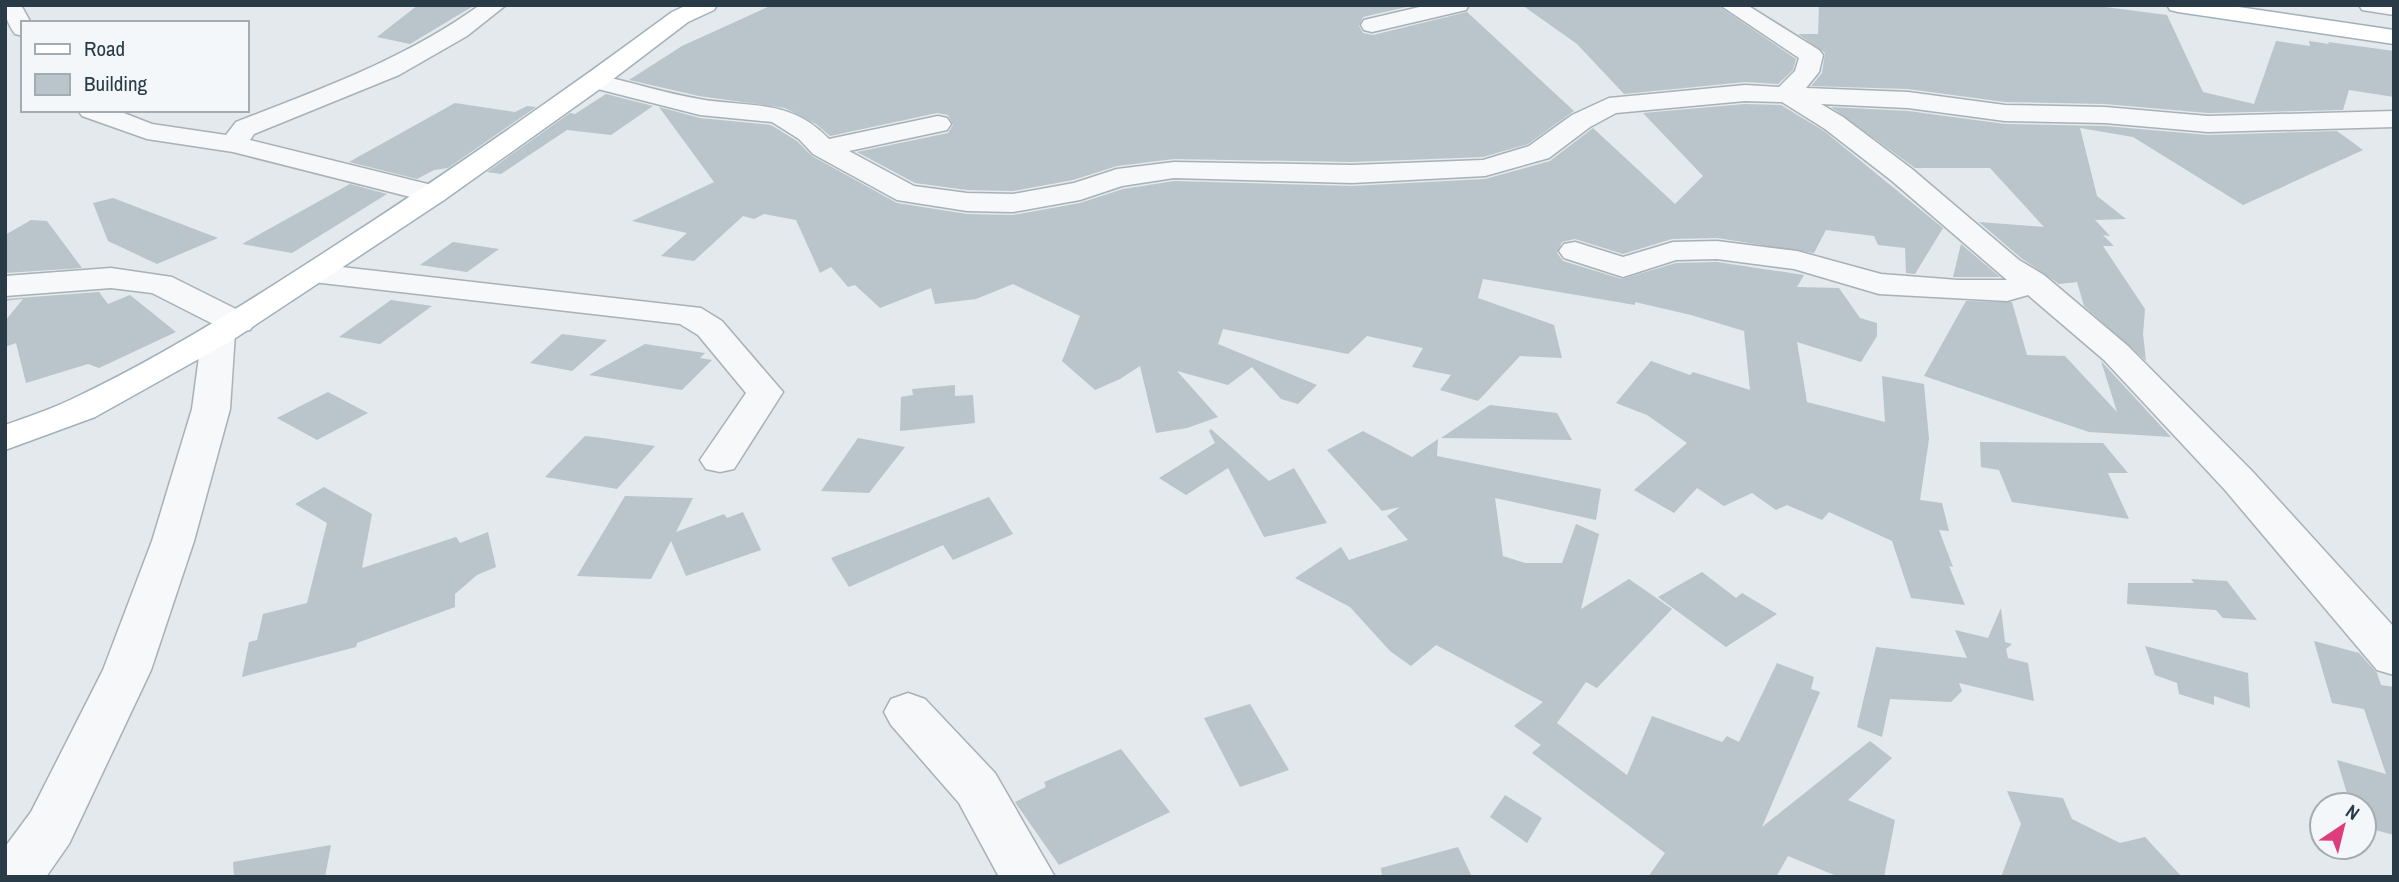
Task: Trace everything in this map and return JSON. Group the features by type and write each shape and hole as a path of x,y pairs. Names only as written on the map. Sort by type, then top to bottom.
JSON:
{"main road":[{"path":"5,438 82,410 228,328 315,274 595,81 680,18 706,5"},
{"path":"2178,5 2394,37"}],"street":[{"path":"10,5 21,27"},
{"path":"233,144 245,128 390,70 459,31 495,5"},
{"path":"1372,25 1458,5"},
{"path":"1731,5 1811,55 1812,63 1807,72 1787,94"},
{"path":"2370,5 2394,8"},
{"path":"595,81 703,107 772,112 814,137 823,148 907,194 967,202 1013,203 1080,191 1117,178 1174,170 1352,174 1485,168 1539,152 1581,121 1609,106 1745,93 1908,100 2005,113 2105,115 2208,124 2394,120"},
{"path":"1787,94 1834,123 1902,175 2008,267 2033,282 2116,353 2239,481 2394,658"},
{"path":"96,112 147,131 233,144 433,194"},
{"path":"823,148 938,124"},
{"path":"1575,251 1623,267 1673,251 1717,250 1797,260 1879,284 1958,290 2007,291 2033,282"},
{"path":"315,274 690,315 710,328 765,392 720,460"},
{"path":"5,286 111,278 160,284 228,328 211,409 173,541 127,670 50,828 15,877"},
{"path":"908,712 977,789 1028,877"}],"building":[{"path":"418,5 475,5 410,44 377,37"},
{"path":"772,5 1415,5 1363,17 1359,26 1363,33 1373,35 1467,12 1574,111 1528,144 1483,157 1352,162 1174,159 1117,166 1073,180 1013,191 967,190 915,183 857,152 948,133 953,125 948,115 937,113 830,136 816,124 785,108 699,96 629,80 682,46"},
{"path":"1522,5 1717,5 1796,59 1793,70 1778,84 1745,82 1624,94 1577,44"},
{"path":"1819,5 2090,5 2167,15 2203,92 2254,104 2276,41 2310,46 2309,41 2329,44 2328,42 2394,51 2394,97 2349,90 2343,110 2208,113 2105,104 2005,102 1908,89 1811,86 1822,73 1825,53 1798,34 1818,34"},
{"path":"606,94 653,106 611,135 567,130 501,174 487,172 570,113 575,114"},
{"path":"455,103 515,112 527,106 536,107 448,168 434,170 417,179 349,162"},
{"path":"1745,104 1781,105 1824,131 1943,228 1915,274 1906,273 1905,248 1878,245 1874,236 1826,230 1814,253 1717,238 1672,239 1623,254 1575,239 1562,242 1557,253 1563,261 1622,279 1676,263 1717,262 1804,275 1797,287 1839,288 1860,318 1877,323 1877,336 1861,362 1797,342 1807,402 1885,422 1882,376 1924,384 1929,439 1920,500 1942,503 1949,531 1939,530 1953,567 1949,566 1965,605 1911,598 1892,541 1829,512 1822,520 1787,505 1776,510 1752,493 1724,506 1697,488 1674,513 1634,490 1687,443 1647,415 1616,403 1651,361 1690,375 1693,372 1750,390 1744,331 1691,315 1635,302 1635,305 1483,279 1478,298 1554,325 1562,358 1520,356 1478,401 1440,390 1451,375 1412,367 1423,348 1367,336 1348,354 1223,329 1218,344 1317,385 1298,404 1281,399 1252,367 1228,385 1177,371 1218,417 1187,428 1156,433 1140,366 1095,390 1062,361 1080,316 1013,284 976,299 935,304 931,288 880,308 855,285 848,287 831,267 820,273 796,220 764,214 754,219 743,216 694,261 661,256 687,233 632,221 714,182 659,107 700,118 771,125 797,141 812,156 897,203 967,214 1013,215 1080,203 1123,189 1174,181 1352,186 1485,179 1550,161 1593,128 1675,204 1703,176 1643,113"},
{"path":"1831,107 1908,111 2005,124 2105,126 2208,135 2337,131 2363,150 2243,205 2133,137 2080,128 2097,196 2126,219 2095,220 2110,236 2103,235 2114,246 2103,246 2145,309 2143,334 2146,361 2084,306 2077,282 2059,284 2021,258 1979,222 2044,227 1990,168 1915,168"},
{"path":"350,184 387,194 292,253 242,244"},
{"path":"113,198 218,238 157,264 108,241 93,203"},
{"path":"31,220 47,221 82,268 5,273 5,235"},
{"path":"453,242 499,249 467,272 420,265"},
{"path":"1961,244 2000,277 1953,277"},
{"path":"99,292 108,304 130,295 176,332 99,368 88,364 26,383 16,343 5,347 5,321 23,299 5,299"},
{"path":"391,300 432,306 380,344 339,337"},
{"path":"1966,301 2012,302 2027,355 2065,356 2117,412 2101,361 2171,437 2089,432 1924,376"},
{"path":"562,334 607,340 572,371 530,363"},
{"path":"645,344 705,353 700,358 712,360 682,390 589,375"},
{"path":"955,385 955,396 973,395 975,423 900,431 901,397 913,395 912,389"},
{"path":"328,392 368,413 317,440 277,418"},
{"path":"1490,405 1557,413 1572,440 1441,438"},
{"path":"1211,429 1269,481 1294,468 1327,523 1264,537 1228,468 1186,495 1159,478 1215,443 1209,431"},
{"path":"1363,431 1412,457 1438,439 1437,456 1601,489 1596,520 1495,498 1503,556 1525,563 1562,563 1576,524 1599,534 1581,609 1629,579 1672,609 1597,688 1586,682 1557,723 1627,775 1652,716 1722,742 1727,736 1739,742 1777,663 1814,677 1811,689 1820,692 1762,827 1870,741 1892,758 1848,800 1895,820 1884,877 1839,877 1788,856 1776,877 1648,877 1665,853 1532,753 1541,745 1514,726 1543,702 1436,645 1411,666 1390,651 1350,607 1295,578 1341,547 1349,560 1408,540 1387,516 1400,507 1382,511 1327,450"},
{"path":"585,436 655,446 617,489 545,477"},
{"path":"858,438 905,447 869,493 821,491"},
{"path":"1980,442 2103,443 2128,473 2108,473 2129,519 2012,502 1999,470 1981,467"},
{"path":"324,487 372,514 362,568 456,537 460,543 488,532 496,567 477,575 455,594 455,607 357,643 356,647 242,677 249,642 257,640 263,614 307,603 327,523 295,504"},
{"path":"625,496 693,498 676,532 724,514 727,518 743,512 761,550 686,576 671,541 651,579 577,576"},
{"path":"989,497 1013,534 953,560 943,545 849,587 831,558"},
{"path":"1702,572 1736,598 1742,593 1777,614 1726,647 1658,597"},
{"path":"2191,579 2227,581 2257,620 2223,618 2216,610 2127,604 2128,583 2194,583"},
{"path":"2001,608 2005,642 2012,644 2006,649 2008,658 2028,663 2034,701 1959,683 1962,691 1951,702 1890,699 1882,737 1857,727 1876,647 1967,658 1955,630 1988,638"},
{"path":"2314,641 2359,653 2377,673 2381,685 2394,687 2394,835 2378,831 2378,791 2346,791 2337,760 2386,774 2364,709 2332,703"},
{"path":"2145,646 2248,673 2250,708 2214,696 2214,705 2179,694 2177,683 2155,675"},
{"path":"1250,704 1289,770 1240,787 1204,718"},
{"path":"1121,749 1170,812 1059,865 1015,802 1046,787 1044,782"},
{"path":"2007,791 2063,798 2072,819 2120,843 2145,837 2182,877 2001,877 2021,824"},
{"path":"1505,795 1542,818 1527,843 1490,817"},
{"path":"331,845 325,877 234,877 233,862"},
{"path":"1458,847 1472,877 1382,877 1381,868"}]}
